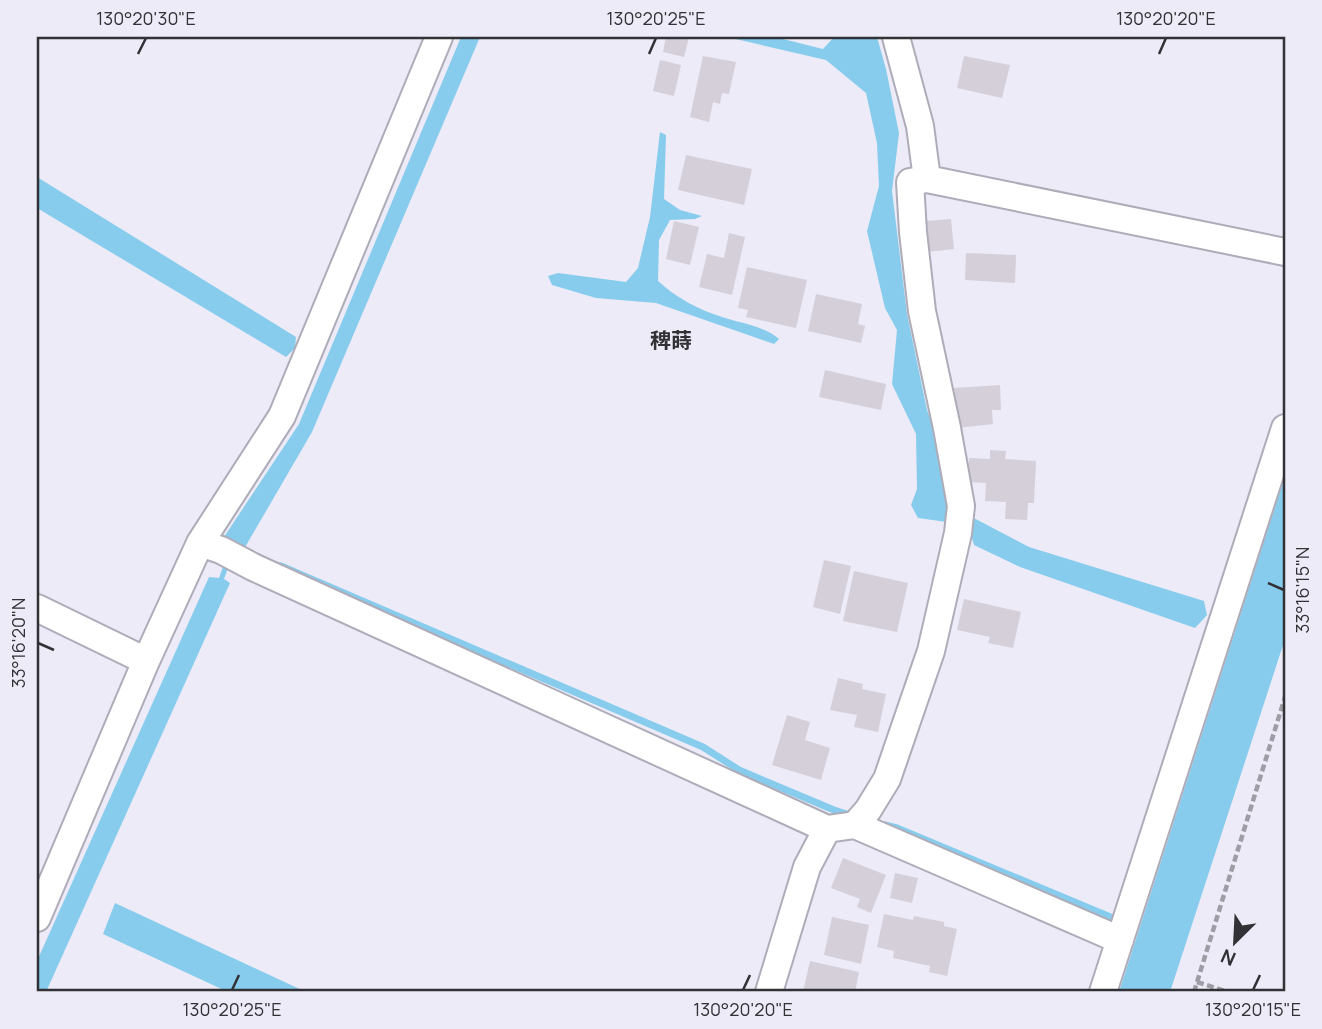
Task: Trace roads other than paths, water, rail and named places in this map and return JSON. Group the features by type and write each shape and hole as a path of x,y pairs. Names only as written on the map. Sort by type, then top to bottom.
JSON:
{"street":[{"path":"37,918 146,662 282,416 439,37"},
{"path":"896,37 920,126 927,179"},
{"path":"210,546 827,829 861,818 887,779 931,651 958,533 961,506 922,311 912,232 910,182 927,179 1285,252"},
{"path":"1103,992 1285,428"},
{"path":"37,608 146,662"},
{"path":"861,818 1124,927"},
{"path":"769,992 807,867 827,829"}],"water":[{"path":"461,37 480,37 312,432 244,549 236,546 224,579 230,583 46,992 37,992 37,961 209,577 219,578 231,544 224,537 299,424"},
{"path":"727,37 775,37 823,49 834,37 877,37 899,133 892,191 907,314 927,410 970,516 1029,547 1204,601 1207,615 1195,628 1020,567 974,545 968,525 918,518 911,505 917,489 916,434 892,384 897,330 885,308 867,231 879,186 877,143 866,93 826,60"},
{"path":"660,132 666,135 664,199 680,210 702,216 695,219 670,220 659,240 658,281 696,307 766,331 779,339 774,344 656,303 596,298 552,285 548,276 558,273 626,282 638,268 650,217"},
{"path":"37,177 296,337 295,348 286,357 37,208"},
{"path":"1285,476 1285,639 1170,992 1119,992"},
{"path":"115,903 306,992 228,992 103,934"}],"waterway":[{"path":"281,566 703,747 739,770 853,816"},
{"path":"885,825 1120,921"}],"district":[{"name":"稗蒔","path":"671,340"}]}
